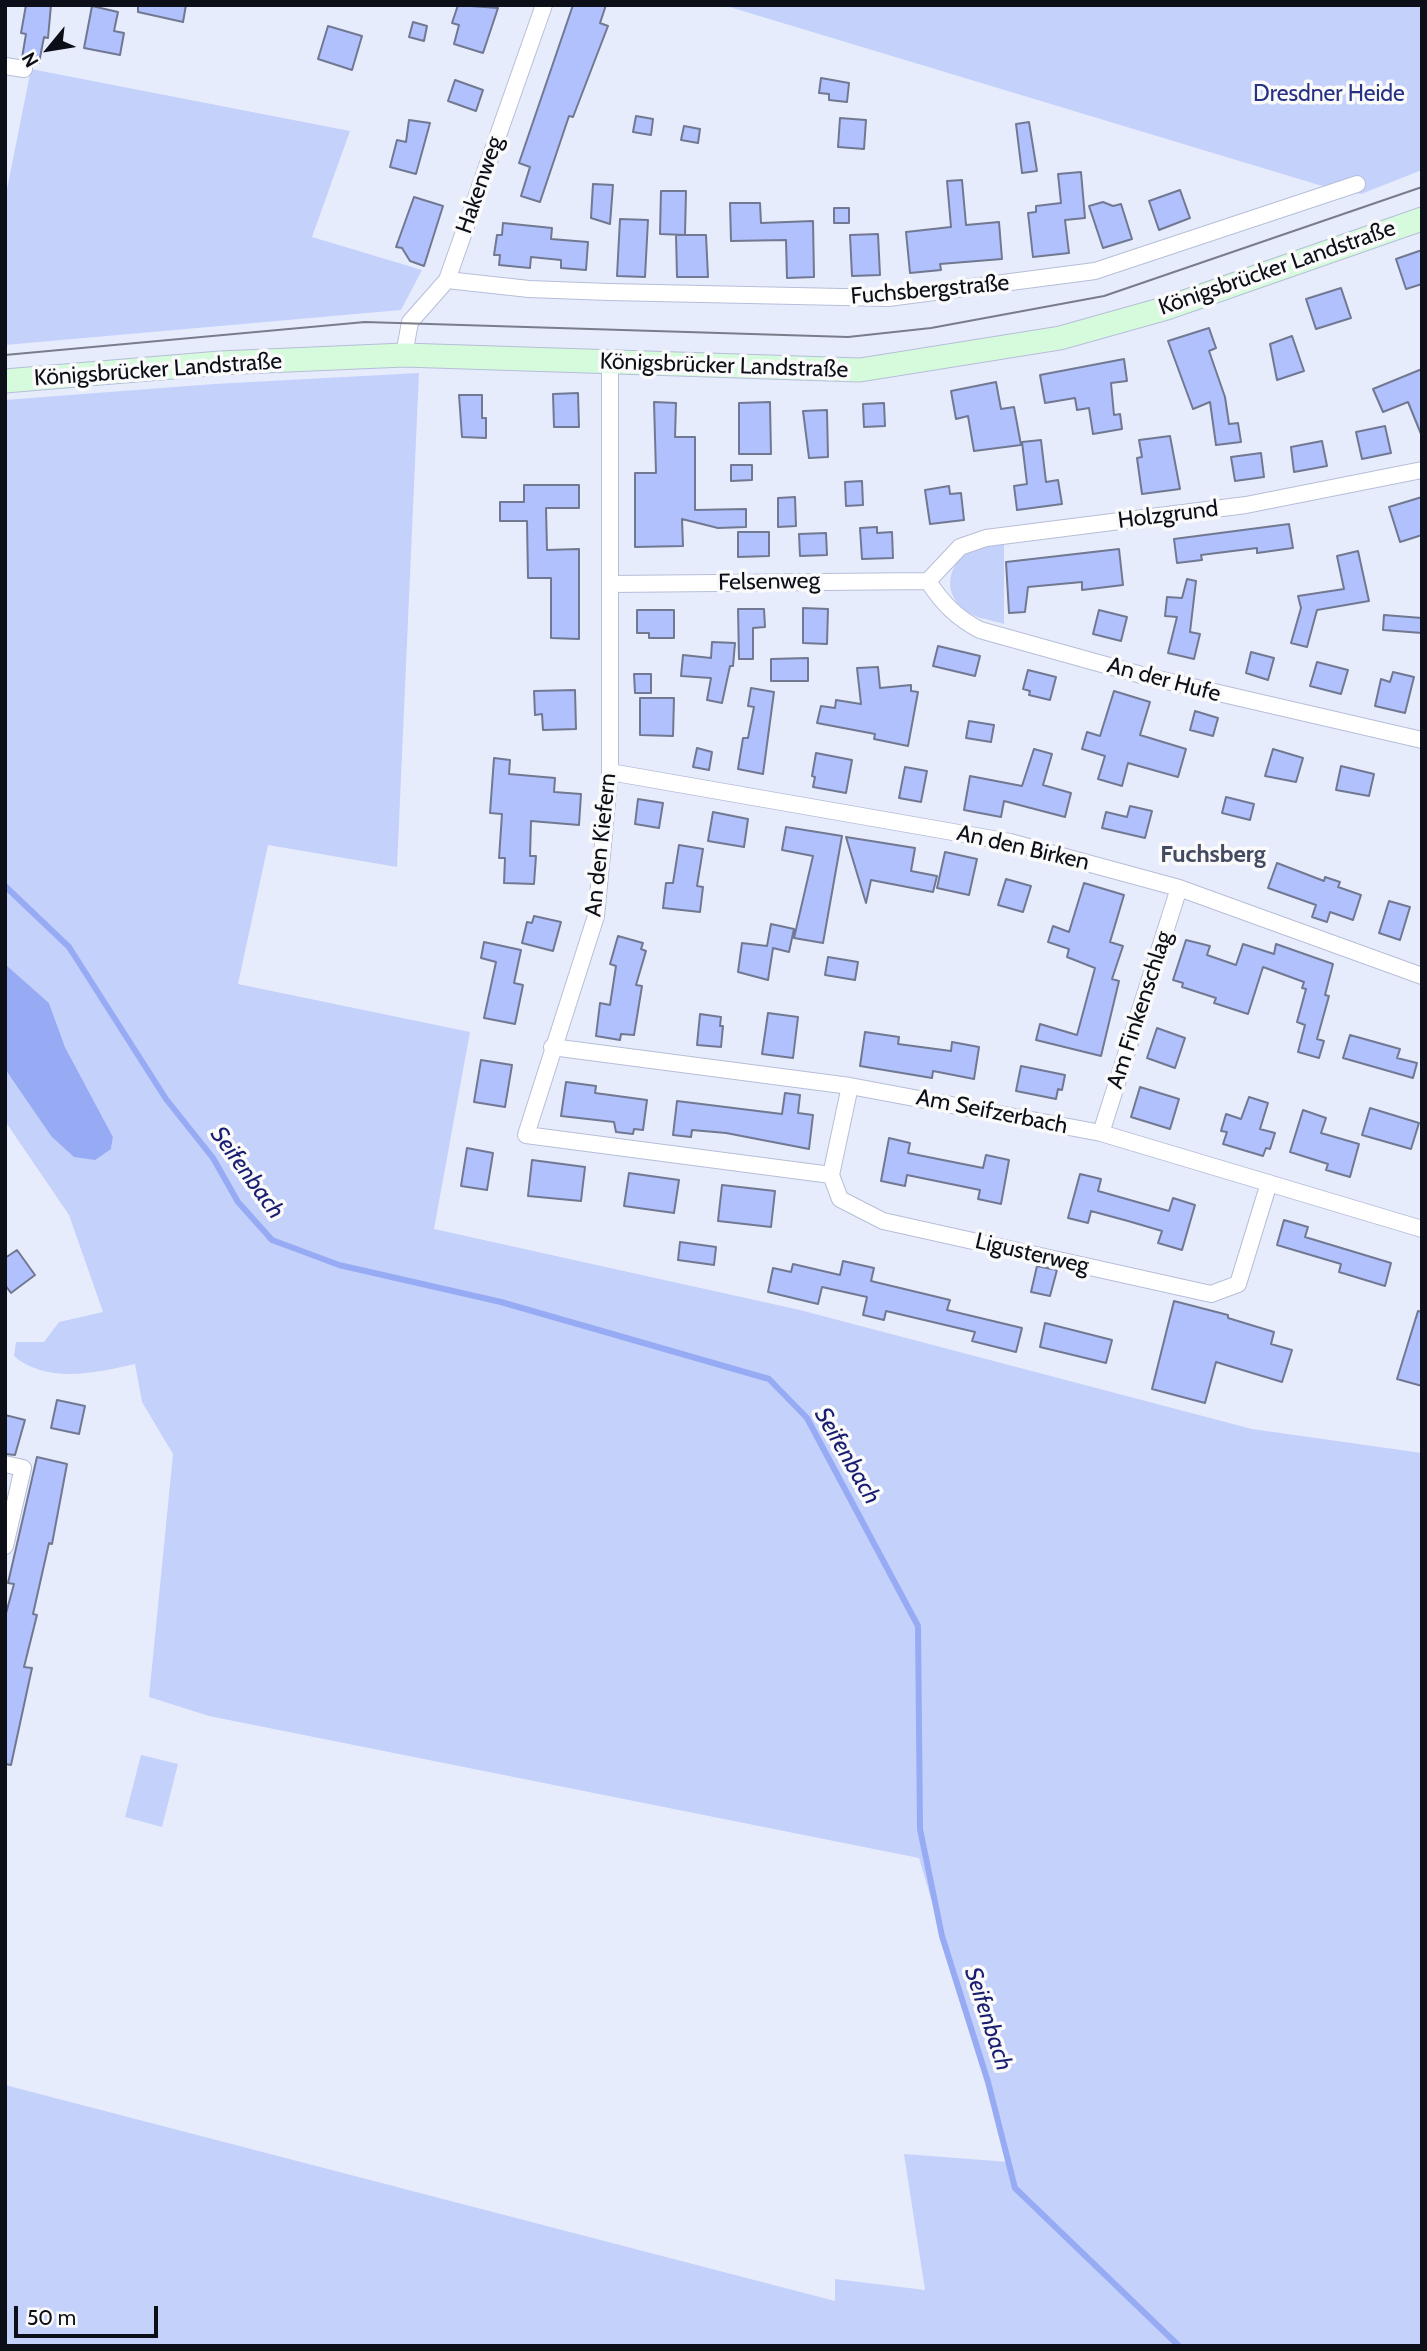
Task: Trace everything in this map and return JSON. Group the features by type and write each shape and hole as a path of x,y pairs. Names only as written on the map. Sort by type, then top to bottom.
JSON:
{"main road":[{"name":"Königsbrücker Landstraße","path":"5,381 220,363 404,355 860,370 1060,338 1167,308 1422,219"}],"street":[{"name":"Hakenweg","path":"404,355 410,322 447,280 544,5"},
{"path":"5,66 24,69"},
{"name":"Fuchsbergstraße","path":"447,280 583,291 888,299 1095,271 1357,184"},
{"name":"An den Kiefern","path":"610,363 610,772 596,916 526,1135 831,1175"},
{"name":"Holzgrund","path":"928,580 960,547 986,538 1246,505 1422,470"},
{"name":"Felsenweg","path":"611,584 928,580"},
{"name":"An der Hufe","path":"928,580 946,606 962,621 980,630 1145,676 1422,740"},
{"name":"An den Birken","path":"610,772 1010,842 1180,888 1422,975"},
{"name":"Am Finkenschlag","path":"1101,1133 1180,888"},
{"name":"Am Seifzerbach","path":"552,1047 850,1086 1101,1133 1422,1229"},
{"path":"831,1175 850,1086"},
{"name":"Ligusterweg","path":"831,1175 840,1199 883,1221 1211,1294 1238,1284 1269,1183"},
{"path":"5,1464 23,1468 5,1546"}],"green space":[{"name":"Dresdner Heide","path":"723,5 1422,5 1422,170 1361,194 1319,185"},
{"path":"31,69 350,131 312,237 422,270 401,310 5,345 5,199"},
{"path":"419,373 397,867 268,845 238,984 470,1032 434,1229 800,1310 1252,1429 1422,1453 1422,2346 5,2346 5,2085 835,2301 835,2279 925,2290 904,2154 1009,2162 919,1858 209,1716 149,1697 173,1454 142,1402 135,1364 88,1373 56,1373 27,1365 14,1356 16,1342 44,1342 59,1322 103,1312 69,1215 5,1121 5,1069 51,1136 111,1149 113,1137 65,1047 49,1003 5,964 5,400 214,384"},
{"path":"1004,544 1004,624 967,612 956,601 950,584 954,567 967,553 983,546"},
{"path":"141,1755 178,1764 162,1827 125,1817"}],"water":[{"path":"5,964 49,1003 65,1047 113,1137 111,1149 95,1160 74,1157 51,1136 5,1069"}],"building":[{"path":"26,5 51,5 48,38 44,37 39,63 22,58 26,34 21,33"},
{"path":"138,5 186,5 183,22 138,12"},
{"path":"458,5 498,8 483,53 454,44 459,25 452,23"},
{"path":"573,5 606,5 600,23 608,26 573,117 569,116 540,202 521,196 530,167 519,163"},
{"path":"92,6 118,12 114,31 124,33 120,55 84,48"},
{"path":"413,22 427,26 424,41 409,37"},
{"path":"328,26 362,36 352,70 318,59"},
{"path":"821,78 849,83 847,102 829,100 829,94 819,93"},
{"path":"455,80 483,90 476,111 448,101"},
{"path":"636,116 653,119 651,135 633,132"},
{"path":"840,118 866,120 864,149 838,147"},
{"path":"409,120 430,123 416,174 390,167 397,140 406,142"},
{"path":"1029,122 1037,171 1022,173 1016,124"},
{"path":"684,126 700,129 698,143 681,140"},
{"path":"1081,172 1085,218 1065,220 1069,253 1033,257 1028,213 1036,212 1036,206 1061,203 1058,174"},
{"path":"962,180 966,225 999,222 1002,259 940,264 941,270 910,273 906,232 951,227 947,181"},
{"path":"593,184 613,185 610,224 591,218"},
{"path":"1180,190 1190,218 1159,230 1149,201"},
{"path":"661,191 686,191 685,235 660,234"},
{"path":"414,197 443,206 424,266 410,261 402,248 396,247"},
{"path":"1103,202 1113,206 1121,204 1132,239 1103,248 1089,206"},
{"path":"730,203 760,203 761,223 813,221 814,277 787,278 786,240 731,241"},
{"path":"834,208 849,208 849,223 834,223"},
{"path":"620,219 648,220 645,277 617,276"},
{"path":"503,223 552,228 551,239 588,242 586,270 561,268 561,260 531,257 530,268 499,265 500,255 494,255 497,235 502,235"},
{"path":"878,234 880,275 852,276 850,235"},
{"path":"676,235 706,235 708,277 677,277"},
{"path":"1422,250 1422,284 1406,289 1396,259"},
{"path":"1341,288 1351,318 1316,329 1306,299"},
{"path":"1209,328 1216,348 1209,351 1225,397 1229,424 1238,423 1241,442 1216,445 1210,402 1193,409 1168,341"},
{"path":"1292,336 1304,371 1277,380 1270,344"},
{"path":"1124,359 1127,381 1111,383 1114,415 1120,414 1122,429 1093,434 1089,408 1077,410 1075,398 1045,403 1040,375"},
{"path":"1422,369 1421,434 1408,402 1383,412 1373,389"},
{"path":"996,382 1001,409 1014,407 1021,445 974,451 968,416 956,419 951,391"},
{"path":"578,393 579,427 554,427 553,394"},
{"path":"459,395 482,395 482,418 486,418 486,438 462,437"},
{"path":"654,402 676,403 675,437 695,437 695,510 746,509 746,527 718,528 682,519 683,546 635,547 635,473 656,473"},
{"path":"770,402 771,454 739,454 739,403"},
{"path":"884,403 885,426 864,427 863,404"},
{"path":"827,410 828,457 809,458 803,411"},
{"path":"1385,426 1391,453 1362,459 1356,432"},
{"path":"1170,436 1180,489 1142,494 1137,458 1142,457 1139,440"},
{"path":"1041,440 1046,482 1058,480 1062,504 1017,510 1014,486 1027,484 1022,442"},
{"path":"1322,441 1327,466 1294,472 1291,447"},
{"path":"1261,453 1264,477 1235,481 1231,457"},
{"path":"731,465 752,465 752,480 731,481"},
{"path":"862,481 863,505 846,506 845,482"},
{"path":"524,485 579,485 579,508 546,508 547,550 579,549 579,639 551,638 551,578 528,578 527,521 500,521 500,502 524,502"},
{"path":"949,486 950,494 961,493 964,520 930,524 925,490"},
{"path":"795,497 796,526 778,527 778,498"},
{"path":"1422,497 1422,535 1400,542 1389,507"},
{"path":"1289,524 1293,548 1257,553 1257,548 1201,555 1202,560 1177,563 1174,539"},
{"path":"877,527 877,533 892,532 893,558 862,559 860,528"},
{"path":"738,532 769,532 769,556 738,557"},
{"path":"826,533 827,555 800,556 799,534"},
{"path":"1119,549 1123,585 1082,590 1082,582 1028,587 1025,612 1009,613 1006,562"},
{"path":"1358,551 1369,601 1317,610 1307,647 1291,643 1301,608 1298,596 1344,589 1337,556"},
{"path":"1187,579 1196,581 1190,632 1200,634 1194,659 1168,653 1177,617 1165,616 1167,597 1182,598"},
{"path":"803,608 828,609 827,644 803,643"},
{"path":"738,609 764,609 765,627 753,628 753,659 739,659"},
{"path":"637,610 674,610 674,638 649,638 649,633 637,633"},
{"path":"1099,610 1127,617 1121,641 1093,634"},
{"path":"1384,615 1422,618 1422,633 1383,630"},
{"path":"712,642 735,643 733,666 730,666 722,703 707,700 711,678 681,676 683,655 711,658"},
{"path":"938,646 980,656 975,676 933,666"},
{"path":"1251,652 1274,658 1268,680 1246,673"},
{"path":"808,658 808,681 771,681 771,659"},
{"path":"1317,662 1348,670 1341,694 1310,686"},
{"path":"878,667 880,688 911,685 911,691 918,692 908,746 874,739 875,734 817,723 821,706 835,708 836,700 861,704 857,668"},
{"path":"1028,670 1056,677 1050,700 1029,695 1030,691 1023,689"},
{"path":"1393,672 1414,677 1405,713 1375,706 1381,679 1390,682"},
{"path":"634,674 651,674 651,693 635,693"},
{"path":"751,688 774,692 763,774 738,769 743,738 748,738 754,707 748,706"},
{"path":"575,690 576,729 543,730 542,714 535,715 534,691"},
{"path":"1114,691 1150,702 1140,735 1186,749 1178,777 1128,763 1122,786 1098,779 1105,756 1082,749 1087,732 1100,736"},
{"path":"640,698 674,698 673,736 640,735"},
{"path":"1195,711 1218,718 1213,736 1190,730"},
{"path":"969,721 994,725 991,742 966,738"},
{"path":"697,748 712,752 709,770 693,767"},
{"path":"1034,749 1052,754 1043,785 1071,793 1065,817 1004,801 1001,817 964,810 970,776 1022,786"},
{"path":"1273,749 1303,758 1296,782 1265,776"},
{"path":"816,753 852,760 846,793 813,787"},
{"path":"494,758 510,760 509,774 555,778 554,792 581,794 579,825 531,821 530,856 536,856 534,884 504,883 505,858 499,858 502,814 490,813"},
{"path":"1341,766 1374,774 1369,796 1336,790"},
{"path":"905,767 927,771 921,802 899,798"},
{"path":"1226,797 1254,804 1250,820 1222,813"},
{"path":"638,799 663,803 659,828 635,824"},
{"path":"1130,806 1152,811 1145,838 1102,828 1106,812 1127,817"},
{"path":"713,812 748,819 744,847 708,841"},
{"path":"786,827 842,836 823,943 794,938 813,856 782,850"},
{"path":"846,837 915,848 911,871 937,876 933,892 871,880 866,903"},
{"path":"679,845 703,849 697,886 703,887 700,912 663,908 666,883 673,883"},
{"path":"945,852 977,859 969,895 937,888"},
{"path":"1277,863 1324,881 1325,877 1340,882 1338,887 1361,895 1353,920 1330,912 1327,922 1312,917 1316,905 1268,888"},
{"path":"1006,879 1031,886 1023,912 998,905"},
{"path":"1084,883 1124,895 1110,942 1123,946 1112,979 1119,981 1101,1056 1036,1040 1040,1024 1077,1035 1095,968 1067,957 1069,949 1048,942 1053,926 1069,932"},
{"path":"1389,901 1410,907 1400,940 1379,933"},
{"path":"534,916 561,922 553,951 522,943 527,922 532,923"},
{"path":"771,924 794,929 789,952 773,948 768,980 738,972 742,943 767,946"},
{"path":"618,936 643,943 641,949 646,951 636,985 642,986 634,1035 621,1034 620,1040 596,1036 600,1003 610,1005 616,966 610,964"},
{"path":"1186,940 1210,946 1207,955 1236,965 1243,944 1274,954 1276,944 1333,964 1325,995 1329,996 1317,1039 1324,1041 1319,1058 1298,1052 1305,1025 1297,1022 1306,989 1302,988 1304,982 1263,967 1248,1014 1214,1003 1216,998 1182,987 1183,983 1173,980"},
{"path":"484,942 521,950 514,983 523,985 515,1024 484,1018 496,962 481,958"},
{"path":"828,957 858,962 855,980 825,975"},
{"path":"768,1013 798,1017 793,1058 762,1054"},
{"path":"700,1014 721,1017 721,1047 697,1045"},
{"path":"1157,1028 1185,1038 1175,1068 1147,1058"},
{"path":"865,1032 899,1037 898,1044 951,1051 952,1042 979,1047 974,1079 933,1071 932,1078 860,1066"},
{"path":"1350,1035 1400,1049 1397,1058 1417,1063 1413,1078 1343,1058"},
{"path":"481,1060 512,1065 505,1107 474,1102"},
{"path":"1021,1066 1065,1075 1062,1090 1058,1089 1056,1099 1016,1091"},
{"path":"566,1082 596,1086 595,1093 647,1100 643,1130 634,1129 633,1134 616,1132 614,1122 561,1116"},
{"path":"1140,1087 1179,1099 1170,1129 1131,1117"},
{"path":"785,1093 800,1095 798,1113 813,1115 809,1149 726,1133 692,1130 691,1137 673,1135 677,1101 782,1114"},
{"path":"1249,1097 1268,1103 1260,1129 1275,1133 1270,1149 1266,1148 1263,1156 1223,1144 1227,1132 1221,1131 1226,1114 1241,1119"},
{"path":"1370,1108 1419,1123 1411,1149 1362,1135"},
{"path":"1303,1110 1326,1118 1321,1133 1359,1144 1350,1177 1326,1170 1328,1164 1290,1152"},
{"path":"889,1138 910,1143 908,1153 983,1168 986,1155 1009,1160 1001,1204 978,1199 980,1190 907,1175 905,1186 881,1181"},
{"path":"467,1148 493,1153 487,1190 461,1186"},
{"path":"532,1160 585,1167 581,1201 528,1196"},
{"path":"629,1173 679,1180 674,1213 624,1206"},
{"path":"1080,1174 1101,1179 1098,1191 1169,1211 1173,1198 1195,1205 1182,1250 1158,1243 1162,1231 1128,1221 1091,1211 1088,1223 1068,1218"},
{"path":"722,1185 775,1191 771,1227 718,1221"},
{"path":"1284,1220 1308,1227 1305,1237 1391,1263 1385,1286 1339,1272 1341,1264 1277,1245"},
{"path":"680,1242 716,1247 714,1265 678,1260"},
{"path":"17,1250 35,1275 11,1293 5,1285 5,1258"},
{"path":"843,1261 874,1268 871,1281 950,1300 947,1310 1022,1328 1016,1352 972,1341 975,1332 886,1311 884,1320 863,1315 867,1297 822,1287 818,1304 768,1292 773,1268 791,1272 793,1264 840,1275"},
{"path":"1037,1266 1057,1270 1050,1296 1031,1292"},
{"path":"1174,1301 1228,1315 1228,1318 1274,1332 1271,1344 1292,1350 1282,1382 1216,1362 1205,1403 1152,1389"},
{"path":"1418,1311 1422,1312 1422,1386 1397,1379"},
{"path":"1045,1323 1112,1340 1106,1363 1040,1347"},
{"path":"57,1400 85,1406 79,1434 51,1428"},
{"path":"5,1415 25,1420 15,1455 5,1454"},
{"path":"37,1457 67,1464 52,1544 49,1543 33,1614 37,1615 24,1667 32,1668 11,1765 5,1764 5,1617 14,1584 8,1583"}],"waterway":[{"name":"Seifenbach","path":"5,886 69,947 166,1099 213,1158 238,1202 272,1240 339,1265 501,1302 769,1379 807,1418 918,1626 920,1829 942,1936 988,2082 1015,2188 1179,2346"}],"tram line":[{"path":"5,355 365,322 848,337 931,328 1104,296 1422,187"}],"district":[{"name":"Fuchsberg","path":"1213,855"}]}
